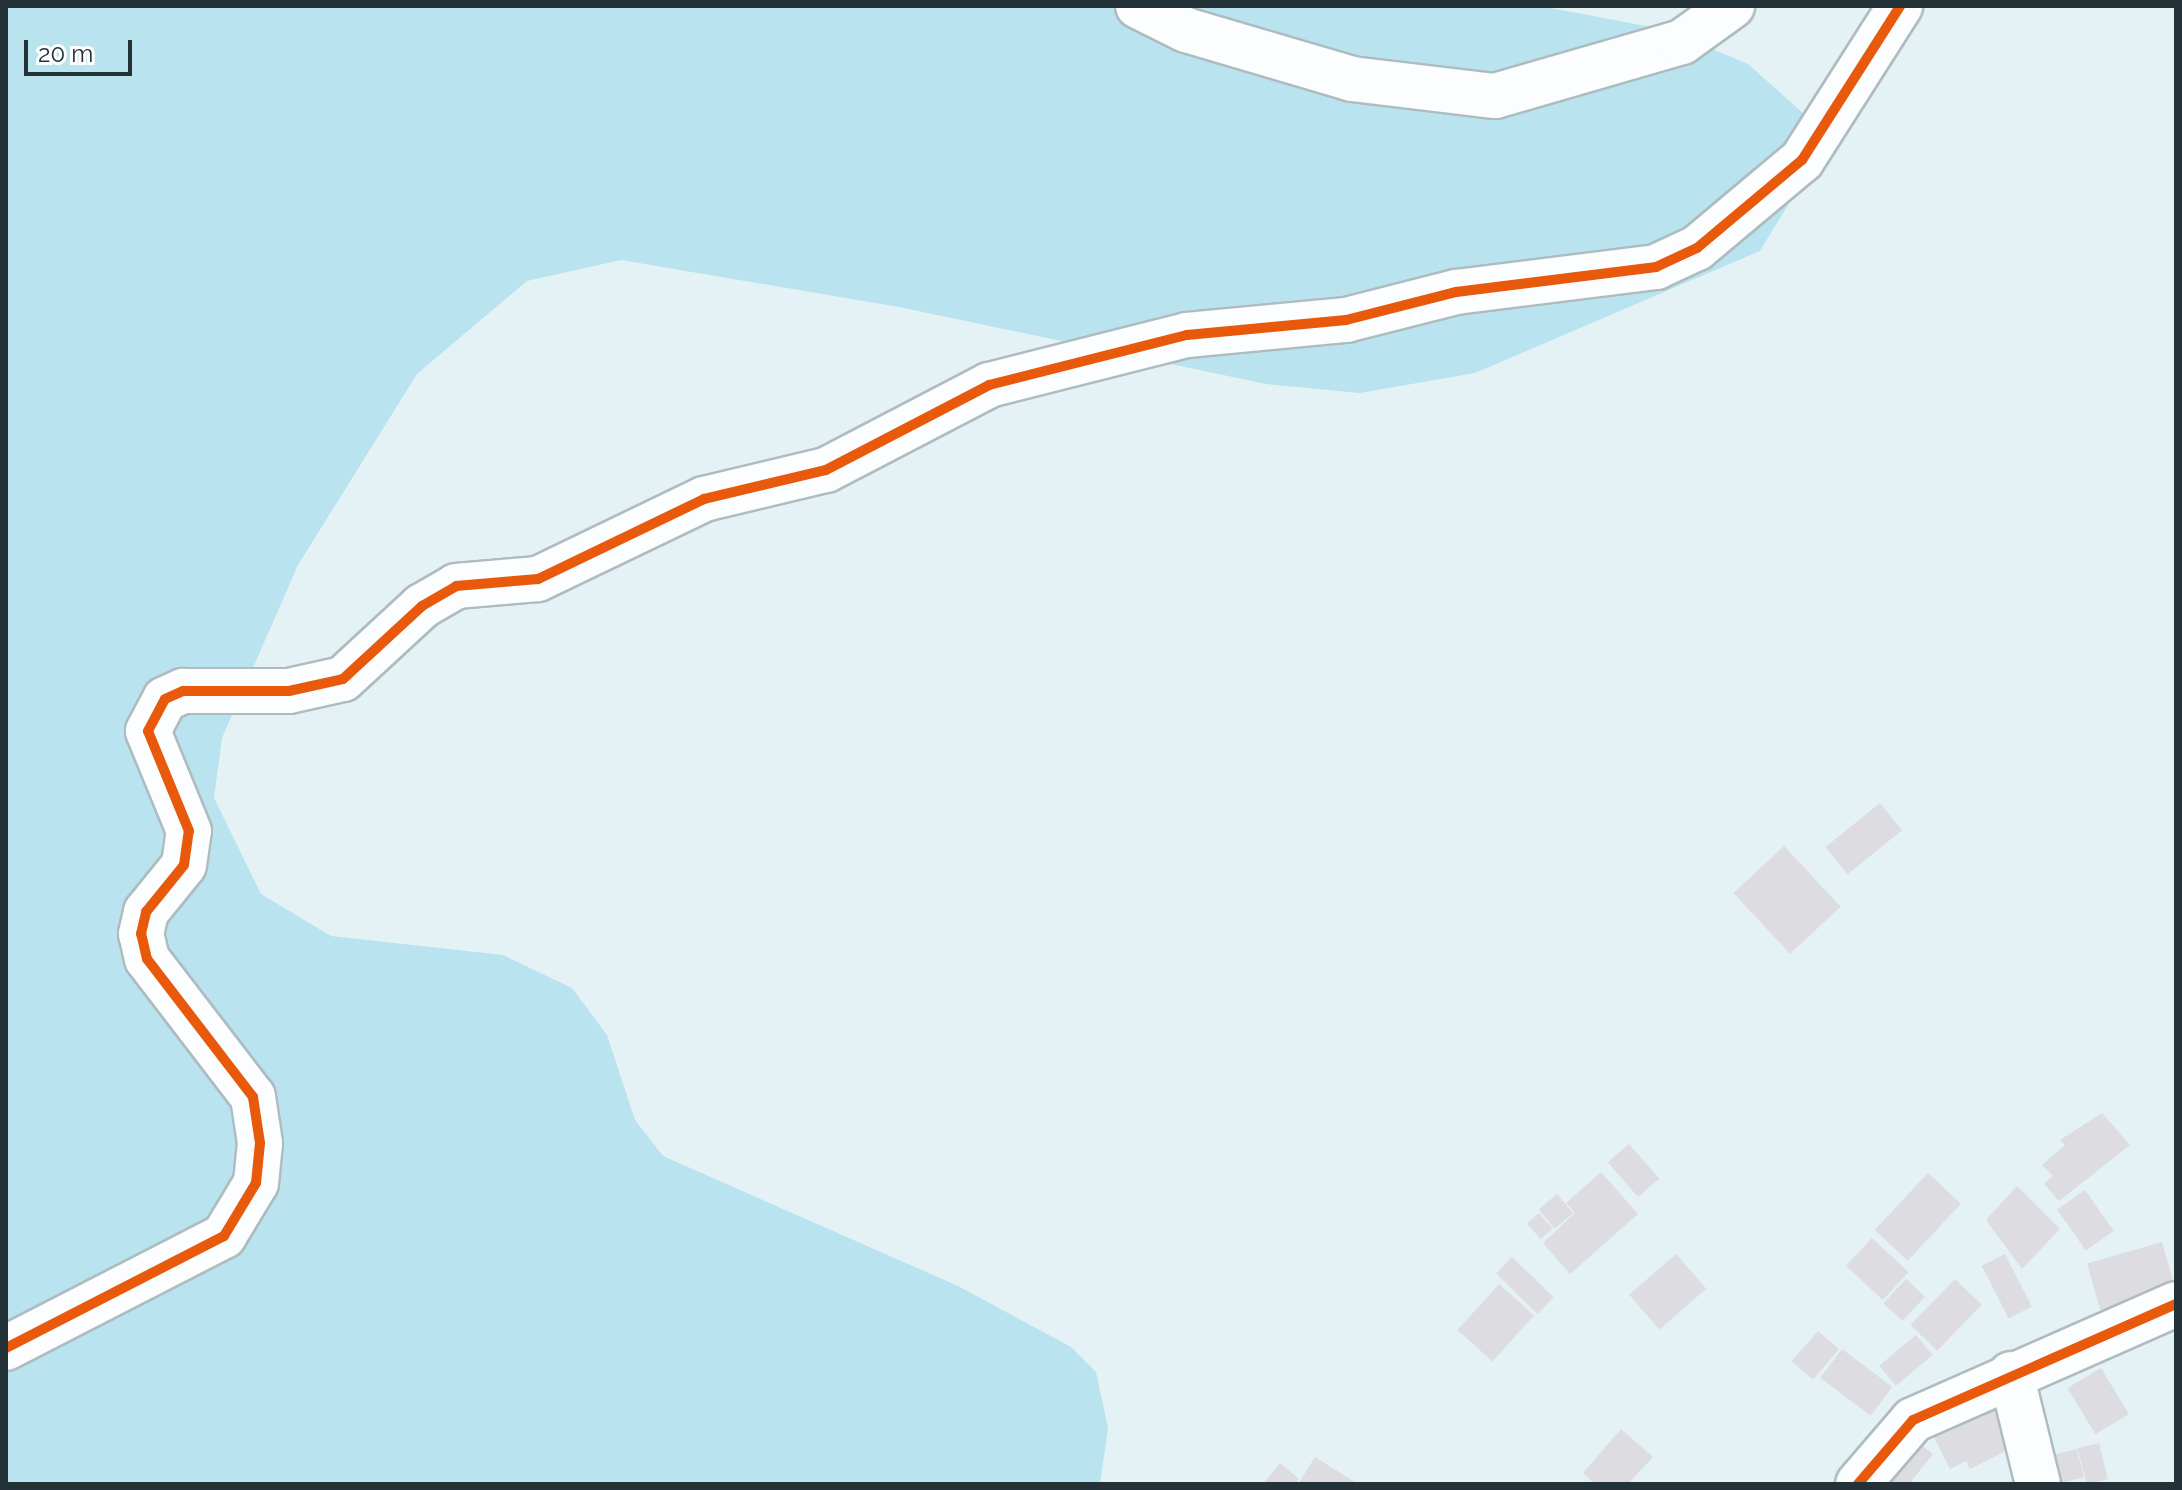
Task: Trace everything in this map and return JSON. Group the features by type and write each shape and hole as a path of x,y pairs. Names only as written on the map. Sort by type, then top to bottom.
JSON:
{"street":[{"path":"1138,6 1186,30 1352,79 1495,96 1682,42 1732,6"},
{"path":"6,1348 224,1236 256,1183 260,1143 253,1097 147,959 141,934 146,912 184,865 189,831 148,731 165,699 183,691 289,691 343,679 422,606 456,586 538,579 704,499 826,470 989,385 1187,335 1346,320 1456,292 1656,267 1697,248 1802,160 1900,6"},
{"path":"1858,1484 1913,1420 2011,1374 2176,1304"},
{"path":"2011,1374 2038,1484"}],"shaded area":[{"path":"6,6 1540,6 1667,30 1748,64 1804,114 1808,172 1760,251 1475,373 1360,393 1266,384 899,307 621,260 527,281 417,374 298,565 222,738 214,798 261,894 331,936 503,955 572,988 607,1035 635,1120 663,1156 958,1286 1071,1347 1096,1372 1108,1428 1100,1484 6,1484"}],"building":[{"path":"1880,803 1902,830 1848,874 1826,847"},
{"path":"1784,846 1841,907 1790,954 1734,893"},
{"path":"2102,1113 2130,1145 2059,1201 2044,1184 2053,1176 2042,1165 2065,1145 2060,1140"},
{"path":"1629,1144 1659,1179 1638,1197 1608,1162"},
{"path":"1601,1172 1638,1214 1570,1274 1543,1243 1575,1213 1566,1203"},
{"path":"1928,1173 1961,1204 1908,1261 1875,1230"},
{"path":"2017,1186 2060,1229 2022,1269 1986,1220"},
{"path":"2085,1190 2114,1231 2086,1250 2057,1210"},
{"path":"1557,1194 1573,1213 1555,1229 1539,1209"},
{"path":"1539,1213 1553,1229 1541,1239 1527,1223"},
{"path":"1872,1238 1909,1272 1883,1300 1846,1266"},
{"path":"2162,1242 2176,1290 2101,1312 2087,1263"},
{"path":"1676,1254 1706,1289 1659,1329 1629,1295"},
{"path":"2005,1254 2032,1307 2009,1318 1982,1266"},
{"path":"1512,1257 1554,1297 1538,1314 1496,1274"},
{"path":"1906,1279 1925,1297 1903,1321 1883,1303"},
{"path":"1955,1279 1982,1305 1937,1351 1911,1325"},
{"path":"1499,1284 1534,1315 1492,1362 1458,1330"},
{"path":"1818,1331 1839,1349 1813,1380 1792,1361"},
{"path":"1916,1335 1933,1355 1896,1386 1879,1366"},
{"path":"1842,1349 1892,1387 1871,1416 1820,1378"},
{"path":"2101,1368 2129,1414 2095,1434 2068,1388"},
{"path":"1993,1401 2016,1446 1970,1469 1966,1461 1950,1469 1932,1433"},
{"path":"1621,1429 1653,1457 1628,1484 1595,1484 1583,1473"},
{"path":"1916,1441 1933,1454 1909,1484 1890,1484 1884,1479"},
{"path":"2099,1443 2108,1479 2087,1484 2078,1448"},
{"path":"2077,1449 2084,1477 2055,1484 2048,1456"},
{"path":"1315,1457 1358,1484 1298,1484"},
{"path":"1280,1463 1299,1479 1295,1484 1263,1484"}],"cycle path":[{"path":"6,1348 224,1236 256,1183 260,1143 253,1097 147,959 141,934 146,912 184,865 189,831 148,731 165,699 183,691 289,691 343,679 422,606 456,586 538,579 704,499 826,470 989,385 1187,335 1346,320 1456,292 1656,267 1697,248 1802,160 1900,6"},
{"path":"1858,1484 1913,1420 2176,1304"}]}
